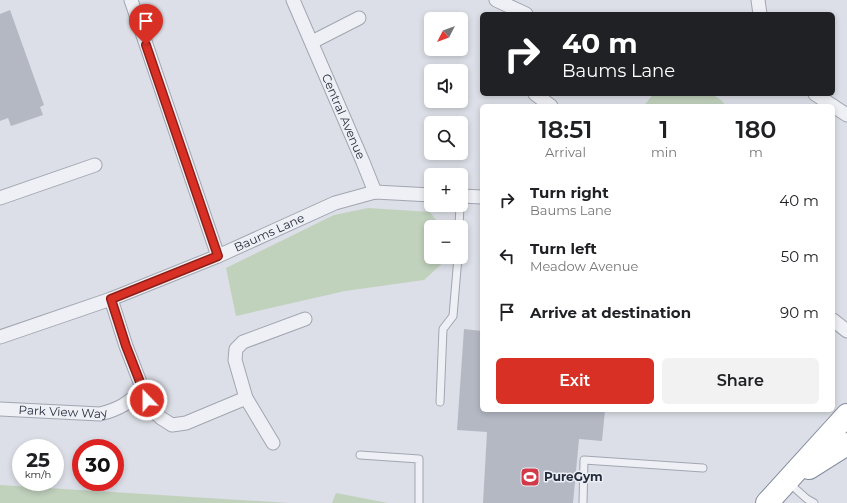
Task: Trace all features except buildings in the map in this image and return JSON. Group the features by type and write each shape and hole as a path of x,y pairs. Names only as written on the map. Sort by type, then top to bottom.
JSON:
{"highway":[{"path":"767,503 847,415"},
{"path":"787,481 847,444"}],"street":[{"path":"131,0 218,256"},
{"name":"Central Avenue","path":"293,0 363,162 374,192"},
{"path":"496,0 522,12"},
{"path":"758,0 760,12"},
{"path":"312,42 360,18"},
{"path":"818,96 830,104"},
{"path":"536,99 546,104"},
{"path":"835,107 847,116"},
{"path":"0,198 95,164"},
{"name":"Baums Lane","path":"0,337 111,299 218,256 335,203 374,192 424,195"},
{"path":"468,196 480,197"},
{"path":"111,299 126,346 143,390 151,409 161,418 172,425 186,423 246,398"},
{"path":"273,443 246,398 235,360 236,349 243,342 305,319"},
{"path":"835,320 847,323"},
{"path":"835,322 847,331"},
{"name":"Park View Way","path":"0,409 100,414 113,411 127,404 143,390"}],"lane":[{"path":"440,402 443,329 454,316 458,264"},
{"path":"360,455 420,459 419,503"},
{"path":"583,503 584,460 703,468"},
{"path":"787,481 807,499 814,503"}],"green space":[{"path":"652,96 715,96 724,104 646,104"},
{"path":"368,208 430,212 436,220 424,220 424,264 442,264 424,280 345,291 236,316 226,268 334,215"},
{"path":"0,485 12,486 12,491 64,491 64,489 72,489 72,491 97,491 290,503 0,503"},
{"path":"336,493 388,503 332,503"}],"place":[{"name":"PureGym","path":"530,477"}],"route":[{"path":"146,45 218,256 111,299 126,346 147,400"}]}
